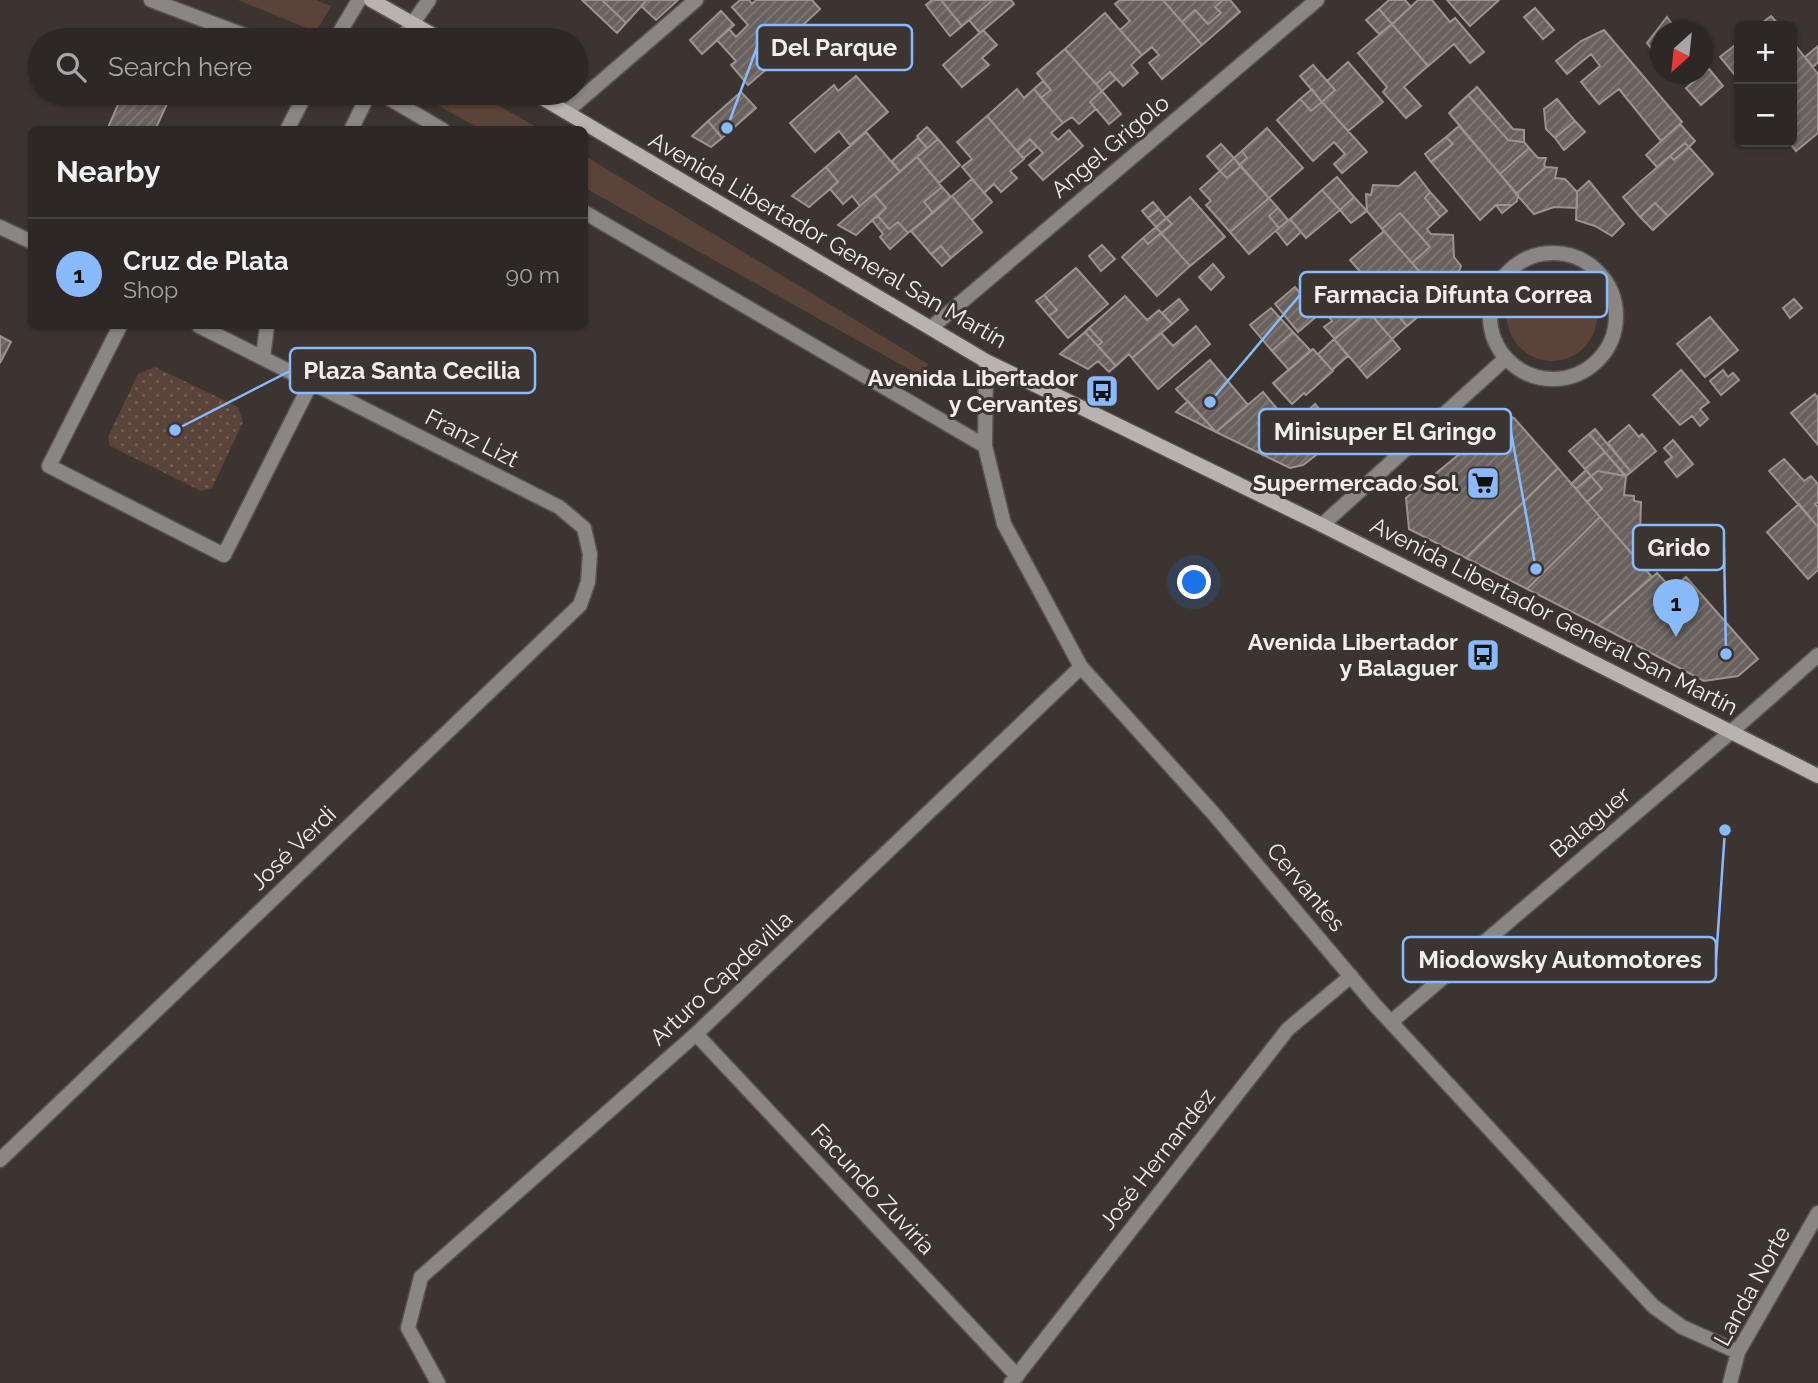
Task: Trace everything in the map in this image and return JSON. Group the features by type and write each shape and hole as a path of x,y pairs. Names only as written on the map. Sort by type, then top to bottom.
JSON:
{"main road":[{"path":"371,0 421,28"},
{"name":"Avenida Libertador General San Martín","path":"554,105 986,360 1322,525 1818,776"}],"street":[{"path":"151,0 225,28"},
{"path":"342,28 359,0"},
{"path":"409,28 429,0"},
{"path":"588,93 696,0"},
{"name":"Angel Grigolo","path":"932,327 1317,0"},
{"path":"289,126 300,105"},
{"path":"353,126 363,105"},
{"path":"400,105 436,126"},
{"path":"566,112 574,105"},
{"path":"588,214 985,446"},
{"path":"0,227 28,240"},
{"path":"1548,253 1568,254 1587,262 1602,276 1613,293 1617,314 1614,337 1604,356 1587,371 1566,379 1544,380 1523,372 1505,359 1494,342 1489,322 1490,302 1498,283 1511,268 1528,257 1548,253"},
{"path":"118,329 49,466 224,555 312,381"},
{"name":"Franz Lizt","path":"205,329 559,507 584,528 590,554"},
{"path":"263,357 267,329"},
{"path":"1322,525 1505,359"},
{"name":"Cervantes","path":"986,360 985,446 1004,524 1081,667 1213,813 1391,1022 1653,1306 1682,1326 1738,1352"},
{"name":"José Verdi","path":"0,1160 580,605 588,582 590,554"},
{"name":"Balaguer","path":"1391,1022 1818,655"},
{"name":"Arturo Capdevilla","path":"438,1383 408,1328 421,1277 696,1034 1081,667"},
{"name":"José Hernandez","path":"1014,1380 1288,1029 1351,976"},
{"name":"Facundo Zuviría","path":"696,1034 1014,1380"},
{"name":"Landa Norte","path":"1730,1383 1738,1352 1818,1213"}],"shaded area":[{"path":"238,0 316,0 331,6 318,28 306,28"},
{"path":"437,105 497,105 535,126 475,126"},
{"path":"588,158 928,364 923,377 588,190"},
{"path":"1552,271 1569,275 1584,284 1593,299 1597,316 1593,333 1584,348 1569,357 1552,361 1535,357 1520,348 1511,333 1507,316 1511,299 1520,284 1535,275"},
{"path":"155,367 238,407 243,422 212,488 201,491 110,446 108,437 138,374"}],"building":[{"path":"582,0 602,0 626,23 617,33"},
{"path":"602,0 647,0 626,23"},
{"path":"647,0 678,0 656,20 641,6"},
{"path":"740,0 749,0 752,4 756,0 812,0 820,9 788,39 778,28 761,44 777,60 748,85 731,65 736,61 717,40 729,29 736,37 748,25 732,7"},
{"path":"932,0 941,0 962,26 950,36 926,5"},
{"path":"941,0 993,0 962,26"},
{"path":"993,0 1011,0 1014,4 980,33 969,20"},
{"path":"1120,0 1163,0 1202,45 1162,79 1149,63 1159,55 1152,47 1142,55 1120,30 1130,21 1115,4"},
{"path":"1163,0 1223,0 1215,7 1221,13 1208,24 1195,10 1182,22"},
{"path":"1223,0 1230,0 1240,12 1202,45 1182,22 1195,10 1208,24 1221,13 1215,7"},
{"path":"1389,0 1405,0 1411,7 1392,24 1379,9"},
{"path":"1418,0 1432,0 1450,22 1455,18 1484,52 1470,63 1454,44 1428,66 1392,24"},
{"path":"1447,0 1499,0 1470,26"},
{"path":"1535,8 1554,30 1543,39 1524,17"},
{"path":"1379,9 1392,24 1379,34 1366,20"},
{"path":"721,11 734,25 702,54 690,40"},
{"path":"1105,13 1142,55 1131,65 1138,73 1123,86 1110,72 1096,84 1065,49"},
{"path":"1392,24 1428,66 1404,87 1421,106 1406,118 1383,92 1387,87 1358,53"},
{"path":"983,30 997,45 982,58 989,65 962,87 943,65"},
{"path":"1604,30 1682,122 1661,141 1619,89 1599,104 1581,82 1600,66 1591,54 1567,74 1556,61 1581,41"},
{"path":"1734,46 1734,74 1720,57"},
{"path":"1818,46 1818,62 1813,67 1805,57"},
{"path":"1797,47 1818,74 1818,133 1796,151 1793,147 1797,147"},
{"path":"1065,49 1102,91 1090,102 1096,109 1079,124 1072,117 1063,123 1041,98 1051,90 1037,73"},
{"path":"1348,62 1383,102 1348,131 1322,102 1335,90 1327,81"},
{"path":"1313,65 1335,90 1322,102 1300,76"},
{"path":"1110,72 1116,79 1102,91 1096,84"},
{"path":"1713,74 1723,86 1701,105 1686,88 1691,84 1713,84"},
{"path":"856,76 888,112 850,145 839,131 815,152 790,123 834,85 838,91"},
{"path":"1043,81 1051,90 1041,98 1034,89"},
{"path":"1477,87 1513,129 1524,130 1524,142 1508,140 1468,95"},
{"path":"1017,89 1024,98 1034,89 1063,123 1051,133 1058,140 1069,130 1083,146 1043,180 1029,165 1043,153 1030,139 1017,151 987,116"},
{"path":"1312,89 1322,102 1311,111 1300,99"},
{"path":"1102,91 1121,114 1109,124 1090,102"},
{"path":"741,92 756,108 722,138 708,121"},
{"path":"1468,95 1508,140 1524,142 1529,148 1500,174 1449,113"},
{"path":"1300,99 1311,111 1322,102 1367,152 1342,173 1334,164 1345,154 1334,142 1313,161 1277,120"},
{"path":"1557,99 1575,121 1555,138 1546,129 1544,109"},
{"path":"118,105 166,105 157,126 109,126"},
{"path":"987,116 1024,159 1010,171 1017,178 1001,192 994,184 984,193 962,167 972,159 957,142"},
{"path":"708,121 722,138 711,147 692,136"},
{"path":"1575,121 1585,132 1564,150 1555,138"},
{"path":"1680,124 1695,141 1689,147 1685,143 1657,167 1646,155"},
{"path":"1459,126 1518,195 1517,201 1512,205 1496,205 1480,220 1431,162 1453,144 1446,137"},
{"path":"927,127 938,139 927,148 917,136"},
{"path":"1267,128 1303,168 1269,198 1239,165 1247,158 1242,151"},
{"path":"866,132 900,172 860,206 852,196 843,204 830,189 838,182 826,167"},
{"path":"1446,137 1453,144 1431,162 1425,154"},
{"path":"918,138 927,148 900,172 892,161"},
{"path":"938,139 960,165 939,183 917,157"},
{"path":"1030,139 1037,147 1024,158 1017,151"},
{"path":"1685,143 1689,147 1674,160 1670,156"},
{"path":"1221,144 1234,158 1220,171 1207,156"},
{"path":"1689,147 1713,174 1668,216 1655,203 1640,217 1623,197 1670,156 1674,160"},
{"path":"1529,148 1538,158 1546,158 1546,167 1516,194 1500,174"},
{"path":"1242,151 1247,158 1239,165 1234,158"},
{"path":"917,157 942,187 924,202 933,213 908,233 898,222 889,229 878,216 886,208 874,194"},
{"path":"1234,158 1241,166 1227,178 1220,171"},
{"path":"1241,166 1269,198 1230,232 1206,205 1211,201 1200,189 1220,171 1227,178"},
{"path":"826,167 838,182 809,207 792,196"},
{"path":"1546,167 1557,168 1555,178 1565,179 1577,192 1577,208 1554,207 1534,214 1516,194"},
{"path":"1415,172 1430,192 1425,198 1440,217 1427,229 1431,234 1453,235 1454,257 1461,266 1452,288 1442,276 1431,285 1412,263 1430,247 1400,213 1382,229 1367,211 1366,194 1371,195 1373,185 1399,186"},
{"path":"1337,177 1354,197 1340,210 1322,190"},
{"path":"972,179 992,202 972,220 952,196"},
{"path":"1589,181 1624,224 1612,236 1595,226 1576,220 1577,192"},
{"path":"942,187 951,197 933,213 924,202"},
{"path":"1322,190 1340,210 1306,238 1290,219"},
{"path":"1430,192 1447,211 1440,217 1425,198"},
{"path":"874,194 886,208 856,235 838,225"},
{"path":"952,196 982,232 951,258 941,246 931,254 911,231"},
{"path":"1190,197 1225,237 1190,266 1161,233 1172,224 1166,218"},
{"path":"1354,197 1367,211 1351,223 1340,210"},
{"path":"1269,198 1278,208 1269,216 1279,228 1249,254 1230,232"},
{"path":"1153,202 1159,209 1148,218 1142,211"},
{"path":"1655,203 1668,216 1653,230 1640,217"},
{"path":"1496,205 1512,205 1502,213"},
{"path":"1278,208 1288,220 1279,228 1269,216"},
{"path":"1159,209 1166,218 1156,227 1148,218"},
{"path":"1400,213 1430,247 1412,263 1382,229"},
{"path":"878,216 889,229 898,222 908,233 890,249 880,237 883,234 872,220"},
{"path":"1166,218 1172,224 1161,233 1156,227"},
{"path":"1290,219 1301,232 1287,245 1276,231"},
{"path":"1156,227 1161,233 1148,244 1143,238"},
{"path":"1384,231 1441,296 1427,309 1418,298 1398,315 1350,260"},
{"path":"1161,233 1190,266 1157,296 1122,257 1143,238 1148,244"},
{"path":"1102,245 1115,259 1101,271 1089,256"},
{"path":"941,246 951,258 942,266 931,254"},
{"path":"1213,264 1224,277 1211,290 1199,277"},
{"path":"1076,268 1108,304 1068,338 1049,316 1057,310 1044,295"},
{"path":"1295,287 1318,315 1298,332 1275,304"},
{"path":"1376,290 1407,326 1392,339 1361,303"},
{"path":"1044,295 1057,310 1049,316 1036,301"},
{"path":"1125,296 1147,320 1159,310 1172,324 1132,358 1129,354 1116,366 1098,346 1102,342 1089,328"},
{"path":"1354,296 1368,311 1335,339 1324,327 1332,321 1329,317"},
{"path":"1418,298 1427,309 1407,326 1398,315"},
{"path":"1179,299 1188,310 1172,324 1162,313"},
{"path":"1794,299 1802,308 1790,318 1783,308"},
{"path":"1271,308 1293,332 1272,351 1250,325"},
{"path":"1368,311 1392,339 1359,368 1334,339"},
{"path":"1710,317 1738,350 1705,377 1677,344"},
{"path":"1196,326 1210,344 1158,389 1132,358 1161,333 1173,346"},
{"path":"1089,328 1102,342 1098,346 1085,332"},
{"path":"1085,332 1116,366 1109,372 1098,361 1088,369 1060,354"},
{"path":"1293,332 1311,351 1289,370 1272,351"},
{"path":"0,336 11,342 0,363"},
{"path":"1334,339 1348,356 1332,370 1318,354"},
{"path":"1392,339 1400,349 1367,378 1359,368"},
{"path":"1313,349 1333,371 1292,404 1273,383"},
{"path":"1210,360 1248,405 1216,432 1176,389"},
{"path":"1681,370 1709,402 1700,409 1708,419 1700,426 1692,416 1680,425 1653,395"},
{"path":"1723,370 1728,377 1733,373 1739,380 1721,395 1710,381"},
{"path":"1263,392 1289,423 1257,452 1216,432"},
{"path":"1815,394 1818,398 1818,445 1791,413"},
{"path":"1188,401 1216,432 1176,412"},
{"path":"1315,404 1340,434 1328,444 1302,416"},
{"name":"Supermercado Sol","path":"1507,415 1514,418 1558,468 1466,558 1409,529 1406,498"},
{"path":"1289,423 1316,455 1303,465 1290,468 1257,452"},
{"path":"1629,425 1639,437 1642,434 1656,451 1631,472 1608,443"},
{"path":"1595,429 1631,472 1626,476 1589,434"},
{"path":"1589,434 1605,452 1585,469 1569,451"},
{"path":"1673,440 1693,464 1677,477 1665,462 1672,457 1664,448"},
{"path":"1605,452 1625,476 1598,471 1591,476 1585,469"},
{"path":"1784,459 1804,481 1811,476 1818,484 1818,502 1815,504 1818,507 1818,527 1769,471"},
{"path":"1558,468 1600,517 1527,589 1466,558"},
{"path":"1586,470 1591,476 1576,489 1571,484"},
{"path":"1598,471 1626,476 1624,495 1634,496 1634,501 1641,502 1640,534 1654,550 1640,563 1587,502 1602,489 1591,476"},
{"path":"1591,476 1602,489 1587,502 1576,489"},
{"path":"1799,504 1818,527 1818,570 1808,579 1767,532"},
{"path":"1600,517 1652,577 1598,625 1527,589"},
{"path":"1657,573 1672,589 1686,577 1758,659 1738,676 1704,681 1598,625"}],"place":[{"name":"Del Parque","path":"727,128"},
{"name":"Avenida Libertador y Cervantes","path":"1102,391"},
{"name":"Farmacia Difunta Correa","path":"1210,402"},
{"name":"Plaza Santa Cecilia","path":"175,430"},
{"name":"Supermercado Sol","path":"1483,483"},
{"name":"Minisuper El Gringo","path":"1536,569"},
{"name":"Cruz de Plata","path":"1676,637"},
{"name":"Grido","path":"1726,654"},
{"name":"Avenida Libertador y Balaguer","path":"1483,655"},
{"name":"Miodowsky Automotores","path":"1725,830"}]}
